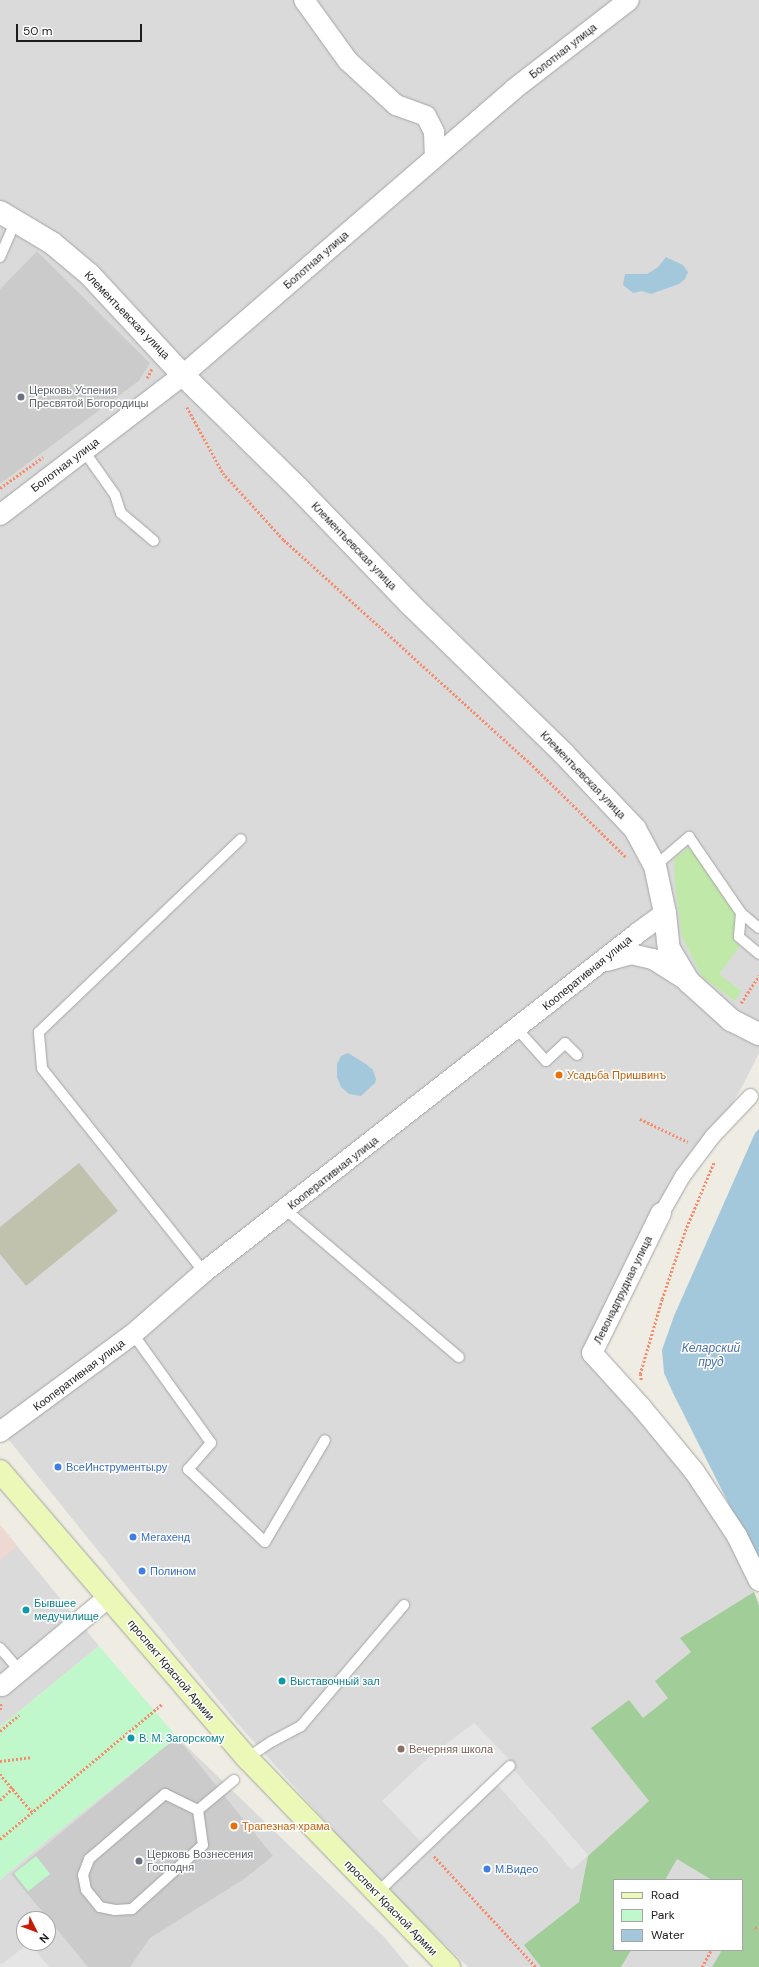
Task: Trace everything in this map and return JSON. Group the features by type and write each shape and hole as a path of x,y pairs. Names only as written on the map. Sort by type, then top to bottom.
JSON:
{"main road":[{"name":"проспект Красной Армии","path":"0,1471 247,1758 449,1967"}],"street":[{"path":"304,0 348,61 396,105 426,116 434,132 435,156"},
{"name":"Болотная улица","path":"0,515 183,375 514,89 629,0"},
{"name":"Клементьевская улица","path":"8,216 52,243 90,275 183,375 299,488 410,604 564,753 635,830 655,866 665,913 669,949 689,982 731,1020 759,1034"},
{"name":"Кооперативная улица","path":"0,1432 133,1334 204,1272 286,1210 665,913"},
{"path":"599,964 631,954 653,959 689,982"},
{"name":"Левонадпрудная улица","path":"750,1096 712,1136 682,1176 661,1213 592,1353 642,1408 694,1471 737,1536 759,1582"},
{"path":"1,1687 109,1597"}],"lane":[{"path":"0,257 8,216"},
{"path":"84,451 115,495 121,513 154,540"},
{"path":"655,866 689,837 741,913 759,928"},
{"path":"204,1272 42,1068 39,1032 241,839"},
{"path":"741,913 739,937 759,954"},
{"path":"517,1029 546,1061 566,1043 577,1055"},
{"path":"286,1210 459,1357"},
{"path":"133,1334 212,1443 188,1469 265,1542 325,1440"},
{"path":"247,1758 271,1742 300,1726 404,1605"},
{"path":"0,1648 20,1671"},
{"path":"377,1893 510,1766"},
{"path":"198,1810 234,1780"},
{"path":"165,1794 198,1810 203,1845 132,1909 115,1910 100,1907 86,1890 83,1875 89,1859 165,1794"}],"path":[{"path":"184,401 223,472 284,540 481,718 630,860"},
{"path":"750,987 759,975"},
{"path":"640,1118 703,1149"},
{"path":"642,1408 640,1374 648,1345 686,1231 716,1159"},
{"path":"0,1839 163,1703"},
{"path":"0,1731 19,1715"},
{"path":"0,1761 31,1757"},
{"path":"0,1774 33,1813"},
{"path":"0,1800 13,1788"},
{"path":"426,1846 536,1967"},
{"path":"755,1927 759,1929"},
{"path":"702,1967 710,1951"}],"shaded area":[{"path":"0,0 759,0 759,1053 743,1085 592,1353 694,1471 759,1602 759,1967 468,1967 377,1879 236,1722 0,1429 0,484 139,381 150,363 37,251 0,289"},
{"path":"37,251 150,363 139,381 0,484 0,289"},
{"path":"79,1163 118,1211 26,1286 0,1254 0,1227"},
{"path":"0,1525 99,1646 0,1727"},
{"path":"0,1525 17,1546 0,1560"},
{"path":"474,1723 510,1760 423,1844 382,1801 428,1758"},
{"path":"177,1737 384,1937 409,1967 0,1967 0,1880 51,1837"},
{"path":"177,1737 273,1856 244,1879 150,1938 130,1967 88,1967 56,1928 56,1911 42,1911 11,1874"},
{"path":"514,1770 588,1855 572,1870 497,1784"},
{"path":"19,1951 36,1951 49,1967 0,1967 0,1963 2,1964"}],"green space":[{"path":"691,845 737,913 736,940 740,946 719,974 741,991 735,1001 702,977 682,937 675,884 674,859"},
{"path":"754,1592 759,1606 759,1967 712,1967 721,1951 743,1951 743,1879 710,1879 677,1859 666,1879 613,1879 613,1951 630,1951 621,1967 541,1967 524,1945 579,1902 588,1856 649,1801 591,1728 629,1700 643,1718 668,1698 655,1681 691,1652 680,1638"},
{"path":"99,1646 177,1737 51,1837 0,1880 0,1727"},
{"path":"36,1856 50,1874 28,1891 14,1873"}],"water":[{"path":"666,257 683,265 688,272 685,279 679,284 651,294 642,291 633,293 623,285 625,274 647,274 658,267"},
{"path":"348,1053 373,1070 376,1079 375,1083 361,1096 349,1094 341,1087 337,1077 337,1064 341,1056"},
{"name":"Келарский пруд","path":"759,1129 759,1564 673,1393 664,1373 662,1350 674,1316 755,1133"}],"place":[{"name":"Церковь Успения Пресвятой Богородицы","path":"21,397"},
{"name":"Усадьба Пришвинъ","path":"559,1075"},
{"name":"ВсеИнструменты.ру","path":"58,1467"},
{"name":"Мегахенд","path":"133,1537"},
{"name":"Полином","path":"142,1571"},
{"name":"Бывшее медучилище","path":"26,1610"},
{"name":"Выставочный зал","path":"282,1681"},
{"name":"В. М. Загорскому","path":"131,1738"},
{"name":"Вечерняя школа","path":"401,1749"},
{"name":"Трапезная храма","path":"234,1826"},
{"name":"Церковь Вознесения Господня","path":"139,1861"},
{"name":"М.Видео","path":"487,1869"}]}
